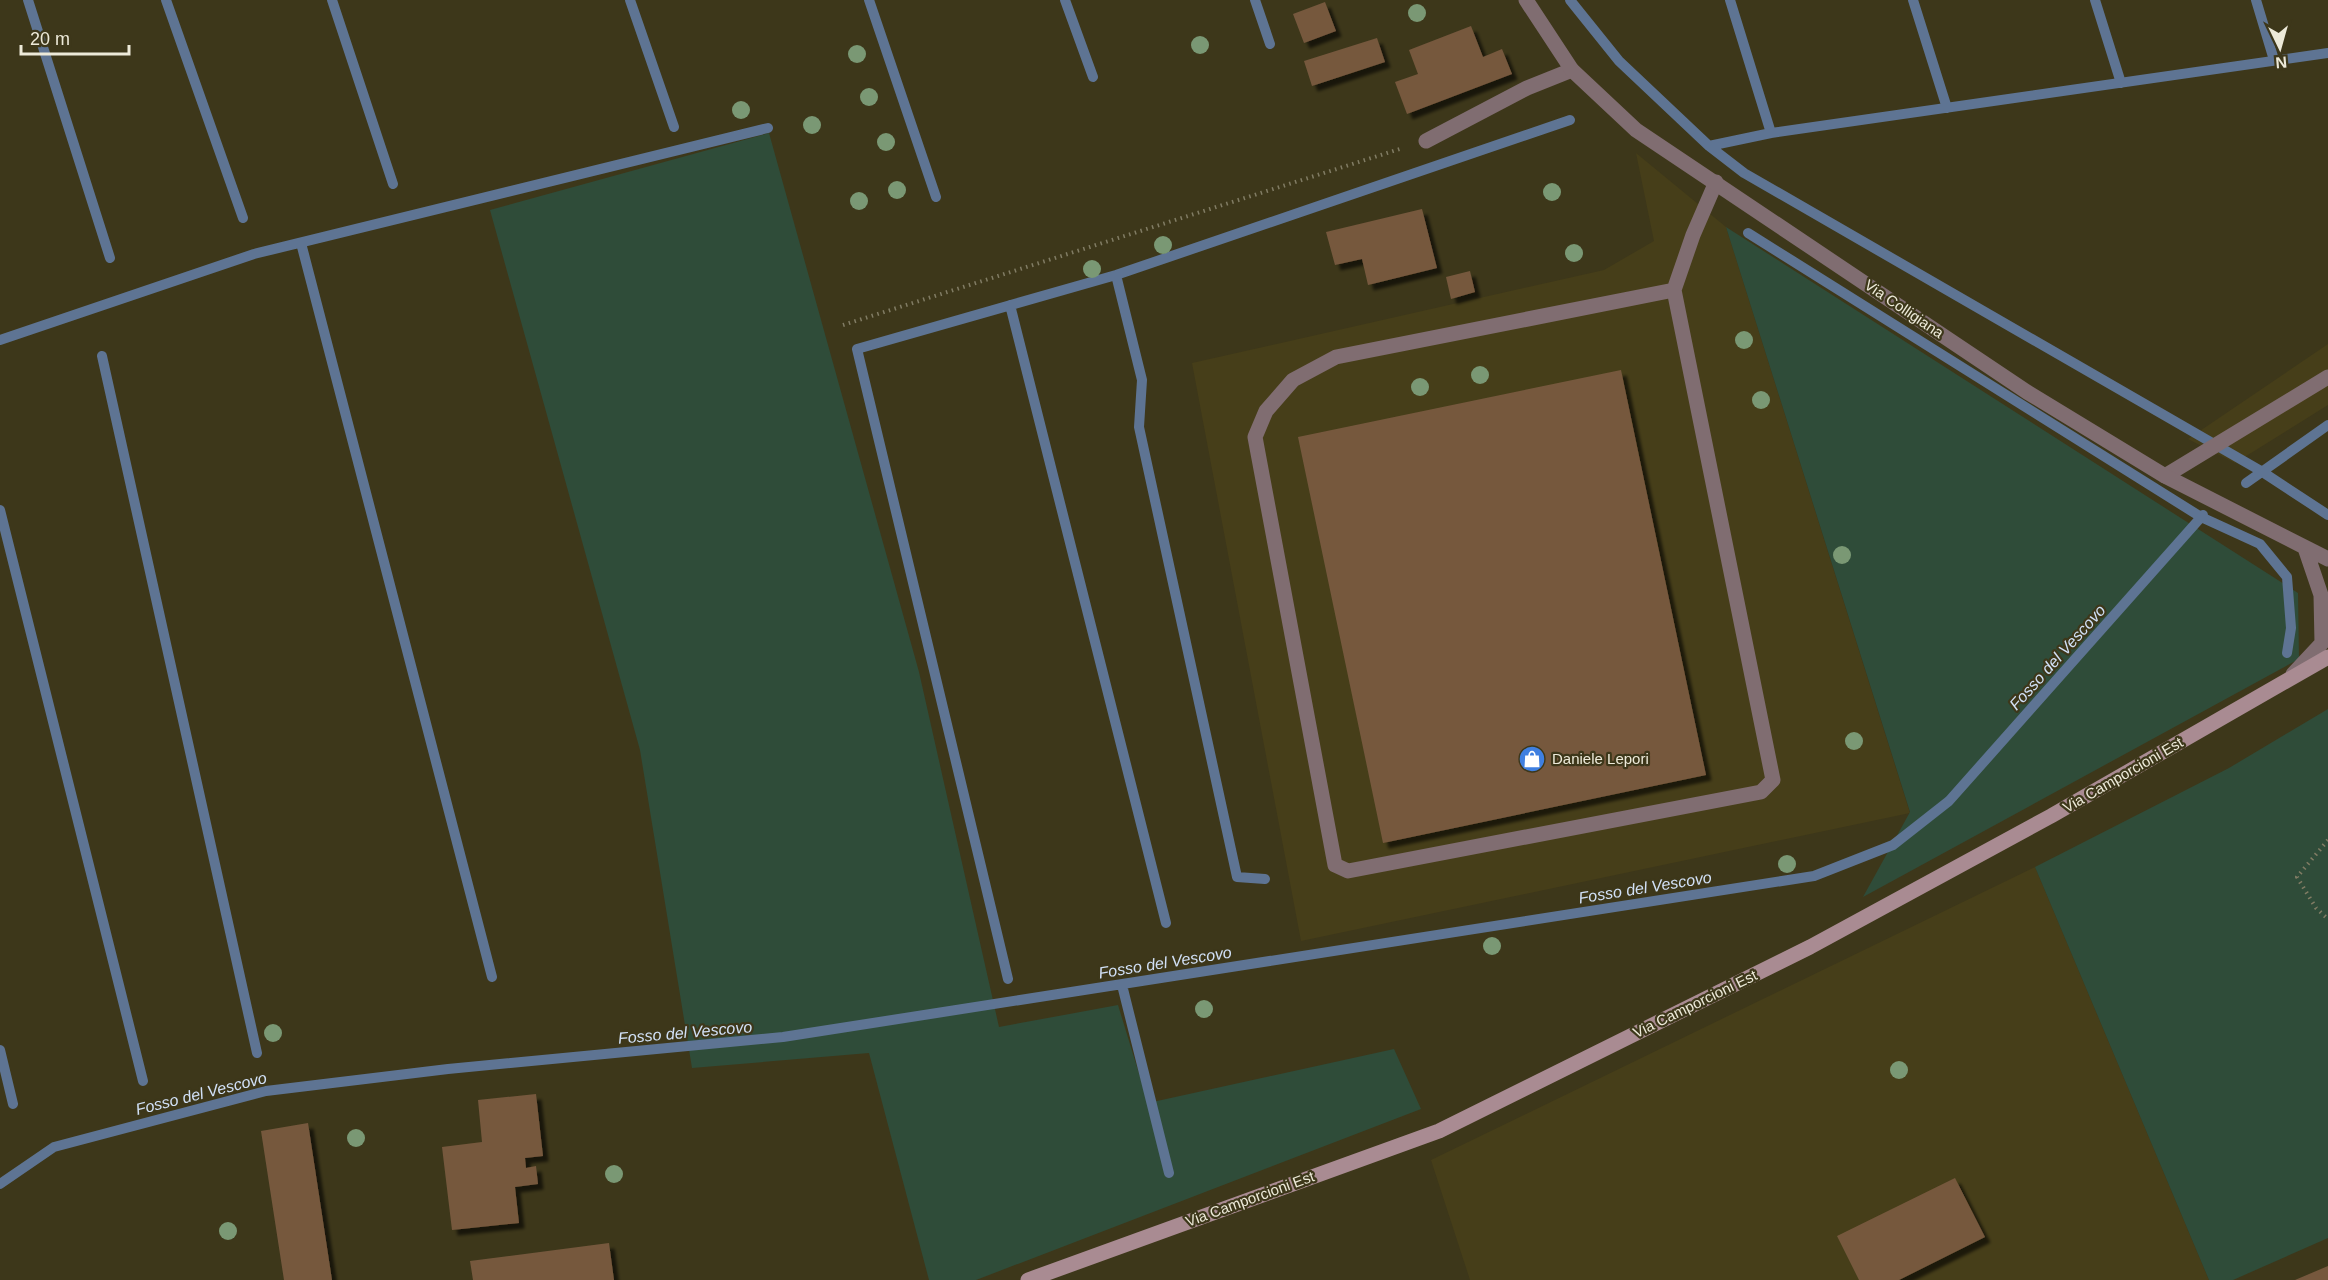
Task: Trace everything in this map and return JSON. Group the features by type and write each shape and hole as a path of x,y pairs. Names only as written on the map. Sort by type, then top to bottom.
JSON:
{"main road":[{"name":"Via Camporcioni Est","path":"1028,1280 1439,1131 1810,947 2051,816 2328,657"}],"street":[{"name":"Via Colligiana","path":"1526,0 1572,70 1636,130 2027,392 2165,476 2328,560"},
{"path":"1426,141 1527,88 1572,70"},
{"path":"1674,290 1336,357 1293,380 1266,411 1255,437 1335,865 1348,871 1690,806 1761,792 1773,780 1674,290 1693,235 1716,182"},
{"path":"2165,476 2328,377"},
{"path":"2288,680 2322,643 2321,595 2305,548"}],"path":[{"path":"843,325 1426,141"},
{"path":"2328,840 2297,877 2316,908 2328,919"}],"shaded area":[{"path":"1636,153 1726,227 1910,813 1301,941 1192,363 1604,270 1654,241"},
{"path":"2328,344 2328,405 2235,463 2188,439"},
{"path":"2035,867 2209,1280 1470,1280 1431,1160"}],"green space":[{"path":"769,133 919,672 999,1027 1118,1005 1148,1103 1394,1049 1421,1109 976,1280 929,1280 869,1053 692,1068 640,750 490,210"},
{"path":"1726,227 2298,593 2299,659 1863,897 1910,812"},
{"path":"2328,709 2328,1238 2233,1280 2209,1280 2035,867 2229,768"}],"building":[{"path":"1325,2 1336,31 1304,43 1293,14"},
{"path":"1471,26 1483,57 1502,49 1512,74 1407,114 1395,82 1418,74 1409,50"},
{"path":"1377,38 1385,62 1312,86 1304,61"},
{"path":"1422,209 1437,268 1368,285 1362,259 1335,265 1326,232"},
{"path":"1470,271 1475,292 1451,299 1446,277"},
{"path":"1621,370 1706,775 1383,843 1298,437"},
{"path":"536,1094 543,1156 525,1158 526,1168 536,1166 538,1184 515,1187 519,1223 452,1230 442,1147 482,1142 478,1100"},
{"path":"308,1123 332,1280 284,1280 261,1131"},
{"path":"1955,1178 1985,1237 1899,1280 1859,1280 1837,1236"},
{"path":"609,1243 614,1280 473,1280 470,1261"},
{"path":"2328,1266 2328,1280 2295,1280"}],"waterway":[{"path":"28,0 110,258"},
{"path":"166,0 243,218"},
{"path":"332,0 393,184"},
{"path":"630,0 674,127"},
{"path":"869,0 936,197"},
{"path":"1065,0 1093,77"},
{"path":"1255,0 1270,44"},
{"path":"1570,0 1619,61 1709,146 1744,173 2261,471 2328,515"},
{"path":"1730,0 1771,133"},
{"path":"1913,0 1947,108"},
{"path":"2095,0 2121,83"},
{"path":"2256,0 2274,60"},
{"path":"1709,146 1771,133 2328,53"},
{"path":"1008,979 857,349 1116,275 1570,120"},
{"path":"0,340 254,254 768,128"},
{"path":"1748,233 2201,517 2260,544 2287,577 2291,628 2287,653"},
{"path":"301,243 492,977"},
{"path":"1116,275 1142,380 1139,427 1237,877 1265,879"},
{"path":"1010,305 1166,923"},
{"path":"102,356 257,1053"},
{"name":"Fosso del Vescovo","path":"2246,483 2328,425"},
{"path":"0,510 143,1081"},
{"name":"Fosso del Vescovo","path":"0,1184 54,1147 266,1091 448,1069 783,1037 1814,876 1893,845 1949,801 2203,515"},
{"path":"1122,985 1169,1173"},
{"path":"0,1050 13,1104"}],"place":[{"name":"Daniele Lepori","path":"1532,759"}]}
